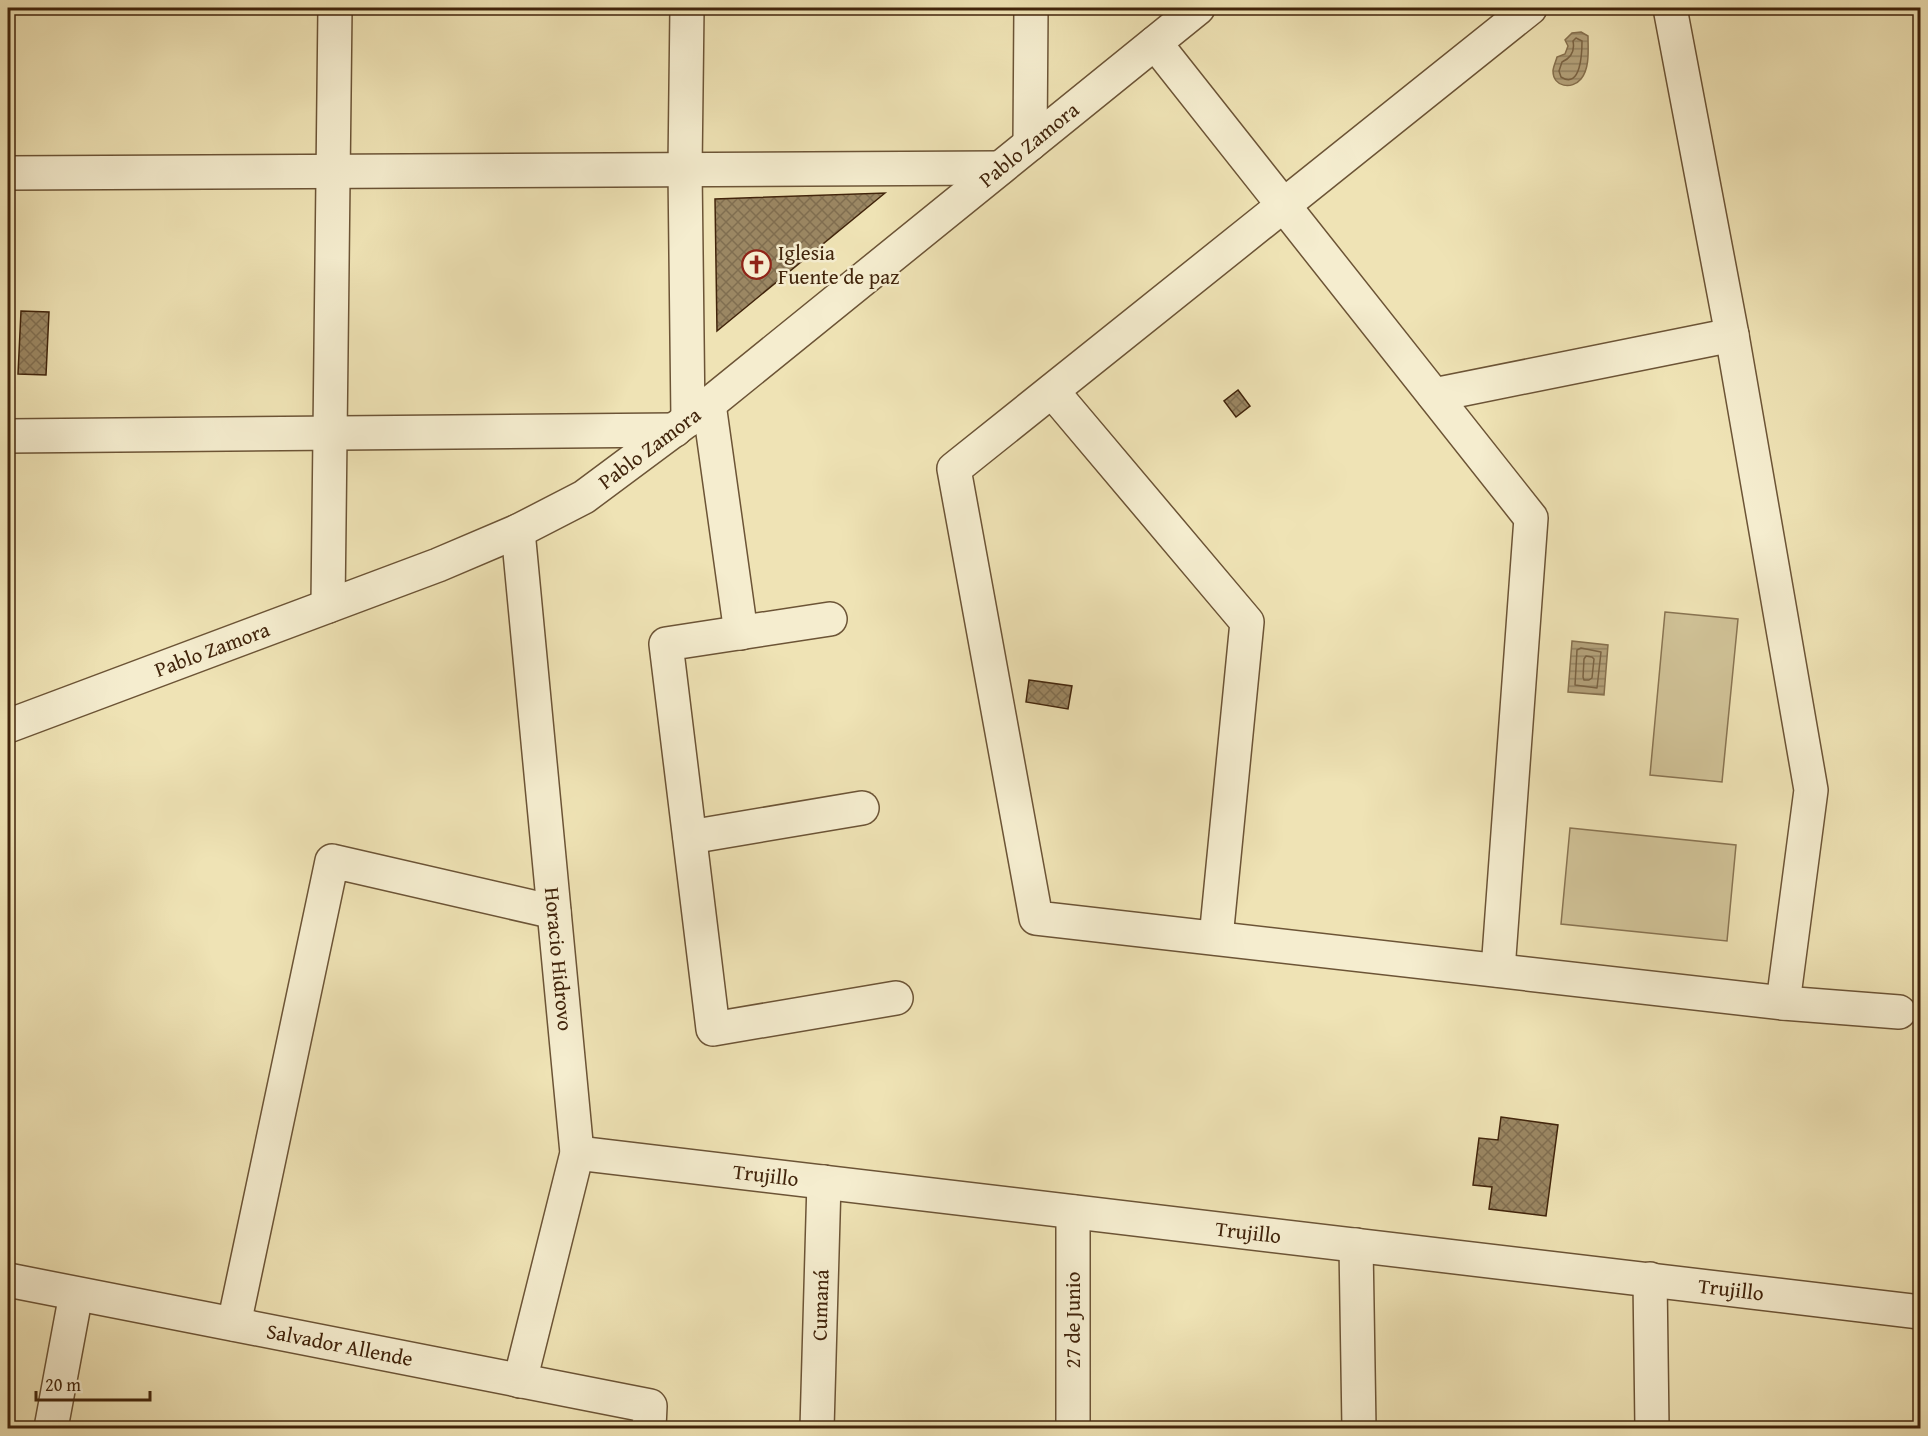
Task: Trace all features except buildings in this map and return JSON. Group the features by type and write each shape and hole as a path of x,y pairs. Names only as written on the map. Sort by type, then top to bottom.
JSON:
{"street":[{"path":"328,606 335,8"},
{"path":"687,8 685,169 691,418 741,633"},
{"path":"1030,8 1030,144"},
{"name":"Pablo Zamora","path":"8,726 328,606 518,531 584,497 691,418 1198,8"},
{"path":"1530,8 954,469 1036,918 1783,1003 1899,1012"},
{"path":"1670,8 1732,335 1811,790 1783,1003"},
{"path":"1155,43 1531,518 1498,970"},
{"path":"8,173 1000,168"},
{"path":"1434,395 1732,335"},
{"path":"1052,391 1247,622 1216,938"},
{"path":"8,436 331,433 691,418"},
{"name":"Horacio Hidrovo","path":"518,531 577,1153 520,1381"},
{"path":"830,619 666,644 713,1029 896,998"},
{"path":"690,837 862,808"},
{"path":"234,1324 332,861 554,912"},
{"name":"Trujillo","path":"577,1153 1920,1312"},
{"name":"Cumaná","path":"817,1428 824,1182"},
{"name":"27 de Junio","path":"1073,1212 1073,1428"},
{"path":"1356,1245 1359,1428"},
{"name":"Salvador Allende","path":"8,1280 650,1406 649,1428"},
{"path":"1650,1280 1652,1428"},
{"path":"51,1428 76,1294"}],"shaded area":[{"path":"1665,612 1738,619 1722,782 1650,775"},
{"path":"1570,828 1736,845 1727,941 1561,924"}],"water":[{"path":"1581,32 1588,36 1586,70 1581,79 1573,85 1564,85 1556,81 1554,66 1557,57 1565,54 1568,46 1565,40 1572,33"},
{"path":"1572,641 1608,645 1604,695 1568,692"}],"place":[{"name":"Iglesia Fuente de paz","path":"757,265"}]}
